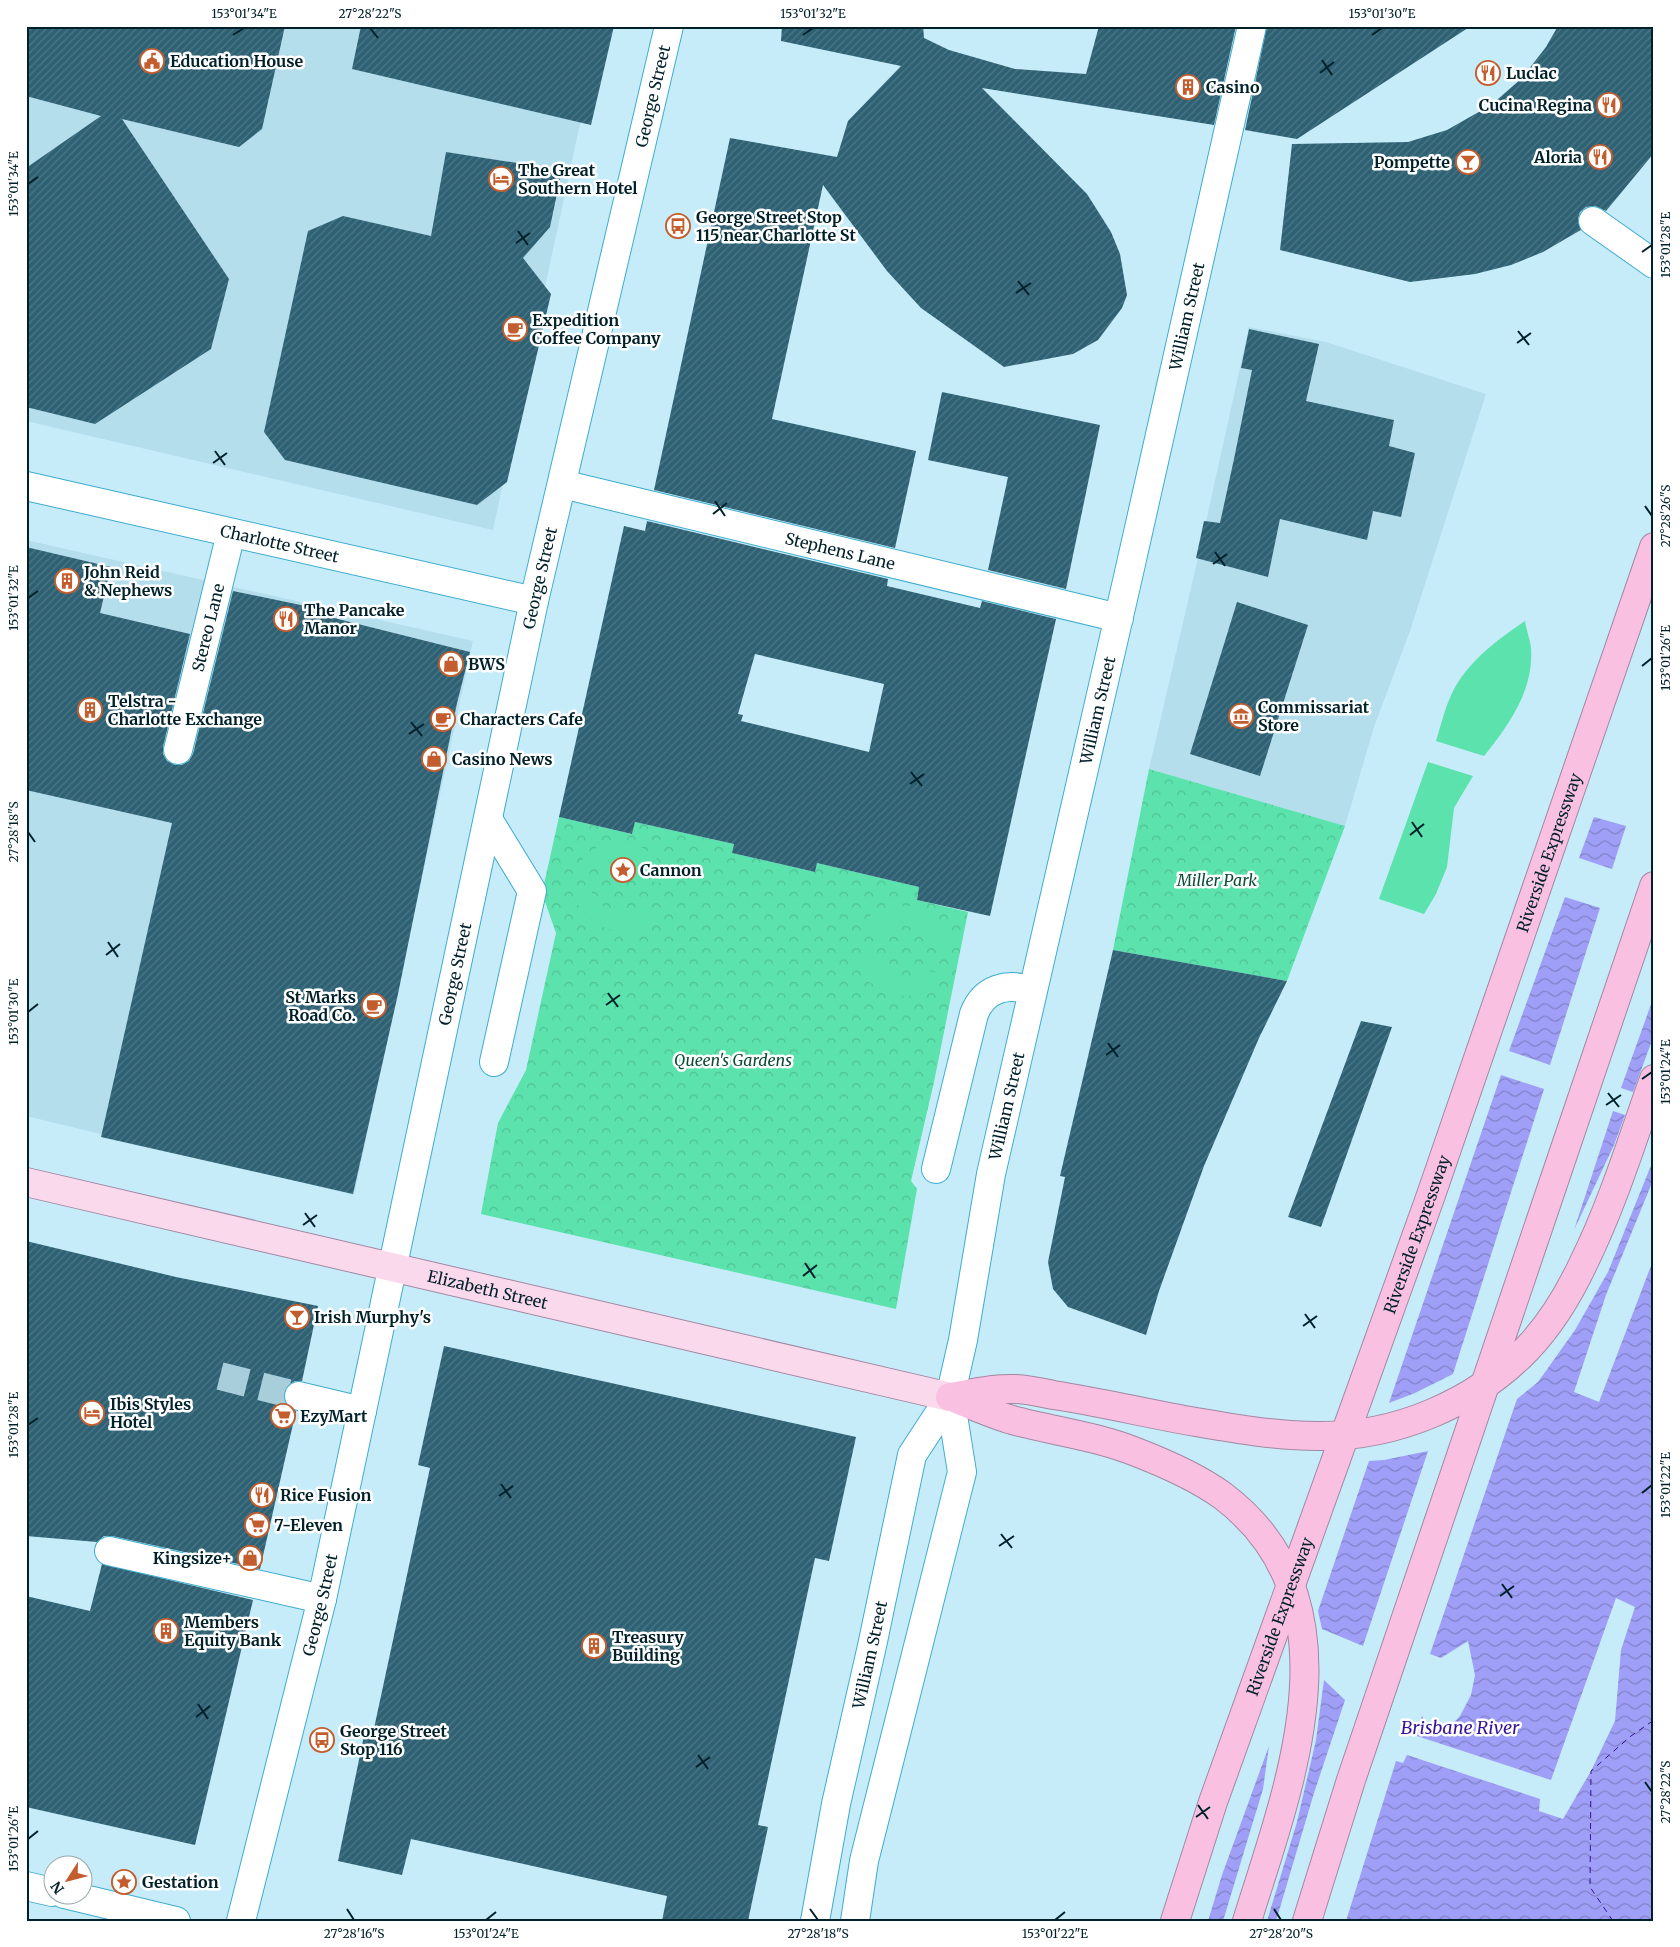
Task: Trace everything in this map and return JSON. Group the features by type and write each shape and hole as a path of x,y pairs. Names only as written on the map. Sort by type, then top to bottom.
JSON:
{"highway":[{"name":"Riverside Expressway","path":"1175,1921 1213,1802 1431,1195 1654,547"},
{"path":"1307,1921 1354,1770 1654,886"},
{"path":"950,1397 1009,1388 1093,1400 1151,1414 1232,1428 1265,1433 1320,1436 1361,1433 1398,1426 1418,1419 1462,1398 1493,1379 1527,1348 1549,1320 1574,1282 1608,1210 1654,1079"},
{"path":"950,1397 1010,1419 1085,1436 1134,1451 1183,1472 1223,1496 1252,1523 1264,1537 1281,1565 1299,1613 1304,1653 1302,1714 1287,1791 1247,1921"}],"main road":[{"name":"Elizabeth Street","path":"26,1182 950,1397"}],"street":[{"name":"George Street","path":"241,1921 322,1599 534,601 670,26"},
{"name":"William Street","path":"815,1921 836,1804 912,1455 950,1397 963,1340 984,1209 1032,991 1252,26"},
{"path":"1593,221 1654,264"},
{"name":"Stephens Lane","path":"562,484 1118,618"},
{"name":"Charlotte Street","path":"26,486 534,601"},
{"name":"Stereo Lane","path":"178,750 231,532"},
{"path":"488,818 532,891 494,1062"},
{"path":"936,1169 976,1008 984,998 1002,988 1013,986 1032,991"},
{"path":"299,1396 362,1411"},
{"name":"William Street","path":"854,1921 864,1861 944,1550 962,1472 950,1397"},
{"path":"109,1551 322,1599"},
{"path":"26,1886 42,1890"},
{"path":"92,1901 176,1921"}],"shaded area":[{"path":"26,26 601,26 493,530 26,421"},
{"path":"1249,327 1326,342 1486,394 1410,631 1374,727 1345,826 1149,769"},
{"path":"26,540 473,641 354,1195 26,1116"}],"green space":[{"path":"1525,621 1531,648 1528,678 1518,706 1502,732 1484,756 1436,741 1452,693 1466,671 1493,644"},
{"path":"1428,762 1473,776 1454,808 1447,867 1436,894 1424,914 1379,899"},
{"name":"Miller Park","path":"1149,769 1345,826 1287,981 1113,950"},
{"name":"Queen's Gardens","path":"559,817 632,834 635,822 734,844 732,853 815,872 817,863 919,887 917,900 968,912 934,1082 911,1181 917,1189 896,1309 481,1214 498,1123 526,1070 556,933 542,893"},
{"path":"622,842 638,846 652,855 663,868 668,884 648,880 638,867 628,862 611,861 597,868 581,864 587,854 597,847"},
{"path":"576,888 590,891 609,910 624,912 642,905 663,910 653,921 641,928 628,931 615,930 602,926 581,909 574,897"},
{"path":"895,906 911,906 927,912 945,929 951,941 949,949 931,945 924,935 909,926 897,925 878,933 861,929 870,916"},
{"path":"855,954 877,958 886,970 898,976 912,976 925,970 945,975 926,992 903,996 891,994 869,982 858,966"}],"water":[{"name":"Brisbane River","path":"1654,627 1654,1921 1188,1921"}],"pier":[{"path":"1652,625 1654,625 1654,996 1621,1088 1633,1092 1654,1035 1654,1158 1608,1272 1575,1330 1538,1382 1517,1399 1430,1654 1441,1658 1468,1641 1475,1675 1471,1695 1460,1716 1447,1730 1435,1737 1422,1716 1417,1736 1551,1780 1616,1598 1635,1607 1621,1650 1615,1721 1591,1771 1563,1819 1539,1811 1540,1799 1407,1755 1403,1763 1396,1761 1346,1921 1276,1921 1314,1793 1345,1700 1324,1680 1316,1740 1297,1822 1267,1921 1223,1921 1263,1789 1269,1746 1222,1875 1208,1921 1185,1921 1505,1006 1646,635","holes":["1594,817 1626,826 1612,869 1579,858","1565,897 1600,908 1550,1065 1509,1051","1501,1075 1544,1089 1453,1374 1415,1393 1389,1403","1613,1111 1625,1115 1614,1145 1574,1230","1428,1451 1363,1646 1322,1629 1318,1611 1369,1461 1384,1460"]},
{"path":"1654,1178 1654,1258 1599,1402 1574,1392 1606,1295"}],"building":[{"path":"26,26 285,26 262,129 239,147 122,119 229,279 211,349 95,424 26,407 26,168 101,116 26,96"},
{"path":"361,26 614,26 591,125 352,69"},
{"path":"782,26 923,26 924,38 949,50 1015,69 1086,74 1099,26 1236,26 1214,125 982,88 1087,194 1111,232 1120,254 1127,295 1122,308 1098,340 1073,354 1004,367 921,308 887,271 823,185 772,419 916,451 895,548 654,490 730,138 837,157 848,121 901,66 781,41"},
{"path":"1267,26 1471,26 1297,139 1245,130"},
{"path":"1558,26 1654,26 1654,153 1606,211 1595,206 1586,207 1580,212 1578,219 1581,230 1543,252 1511,265 1475,274 1410,282 1280,250 1292,144 1408,142 1447,130 1491,105 1521,79 1546,47"},
{"path":"446,152 562,170 550,227 523,258 551,294 507,482 477,505 285,460 264,432 308,231 343,216 431,236"},
{"path":"1249,329 1319,344 1306,401 1394,420 1389,446 1415,453 1401,517 1373,511 1367,540 1280,519 1268,577 1196,558 1204,521 1220,523 1252,370 1241,368"},
{"path":"942,392 1100,425 1066,589 988,570 1008,477 928,460"},
{"path":"647,521 888,579 887,586 980,608 982,601 1056,619 990,916 917,900 919,887 817,863 815,872 732,853 734,844 635,822 632,834 559,817 624,526 645,531","holes":["755,654 884,684 869,752 741,721 743,715 738,714"]},
{"path":"26,547 111,567 100,613 190,634 163,747 163,754 167,761 175,765 182,765 189,761 193,754 233,591 315,608 314,613 470,652 457,703 398,994 353,1194 101,1137 172,823 26,790"},
{"name":"Commissariat Store","path":"1237,602 1308,625 1260,776 1190,754"},
{"path":"1113,950 1287,981 1259,1038 1204,1166 1159,1291 1146,1335 1068,1307 1053,1289 1048,1262 1065,1177 1060,1176"},
{"path":"1361,1021 1392,1027 1321,1227 1288,1217"},
{"path":"26,1241 176,1277 318,1306 302,1381 295,1381 288,1385 284,1393 284,1401 288,1407 296,1411 260,1569 112,1536 104,1536 97,1542 26,1536"},
{"name":"Treasury Building","path":"444,1346 856,1437 829,1561 815,1558 758,1825 768,1827 748,1921 662,1921 667,1896 411,1839 402,1875 338,1861 365,1731 373,1733 430,1468 418,1465"},
{"path":"102,1564 253,1600 195,1845 26,1807 26,1596 90,1611"}],"ferry route":[{"path":"1613,1921 1590,1887 1591,1771 1631,1736 1654,1720"}],"tunnel":[{"path":"220,1376 299,1396"}],"place":[{"name":"Education House","path":"152,61"},
{"name":"Luclac","path":"1488,73"},
{"name":"Casino","path":"1188,87"},
{"name":"Cucina Regina","path":"1609,105"},
{"name":"Aloria","path":"1600,157"},
{"name":"Pompette","path":"1468,162"},
{"name":"The Great Southern Hotel","path":"501,179"},
{"name":"George Street Stop 115 near Charlotte St","path":"678,226"},
{"name":"Expedition Coffee Company","path":"515,329"},
{"name":"John Reid & Nephews","path":"67,581"},
{"name":"The Pancake Manor","path":"286,619"},
{"name":"BWS","path":"451,664"},
{"name":"Telstra - Charlotte Exchange","path":"90,710"},
{"name":"Commissariat Store","path":"1241,716"},
{"name":"Characters Cafe","path":"443,719"},
{"name":"Casino News","path":"434,759"},
{"name":"Cannon","path":"623,870"},
{"name":"St Marks Road Co.","path":"374,1006"},
{"name":"Irish Murphy's","path":"297,1317"},
{"name":"Ibis Styles Hotel","path":"92,1413"},
{"name":"EzyMart","path":"283,1416"},
{"name":"Rice Fusion","path":"262,1495"},
{"name":"7-Eleven","path":"257,1525"},
{"name":"Kingsize+","path":"250,1558"},
{"name":"Members Equity Bank","path":"166,1631"},
{"name":"Treasury Building","path":"594,1646"},
{"name":"George Street Stop 116","path":"322,1740"},
{"name":"Gestation","path":"124,1882"}]}
